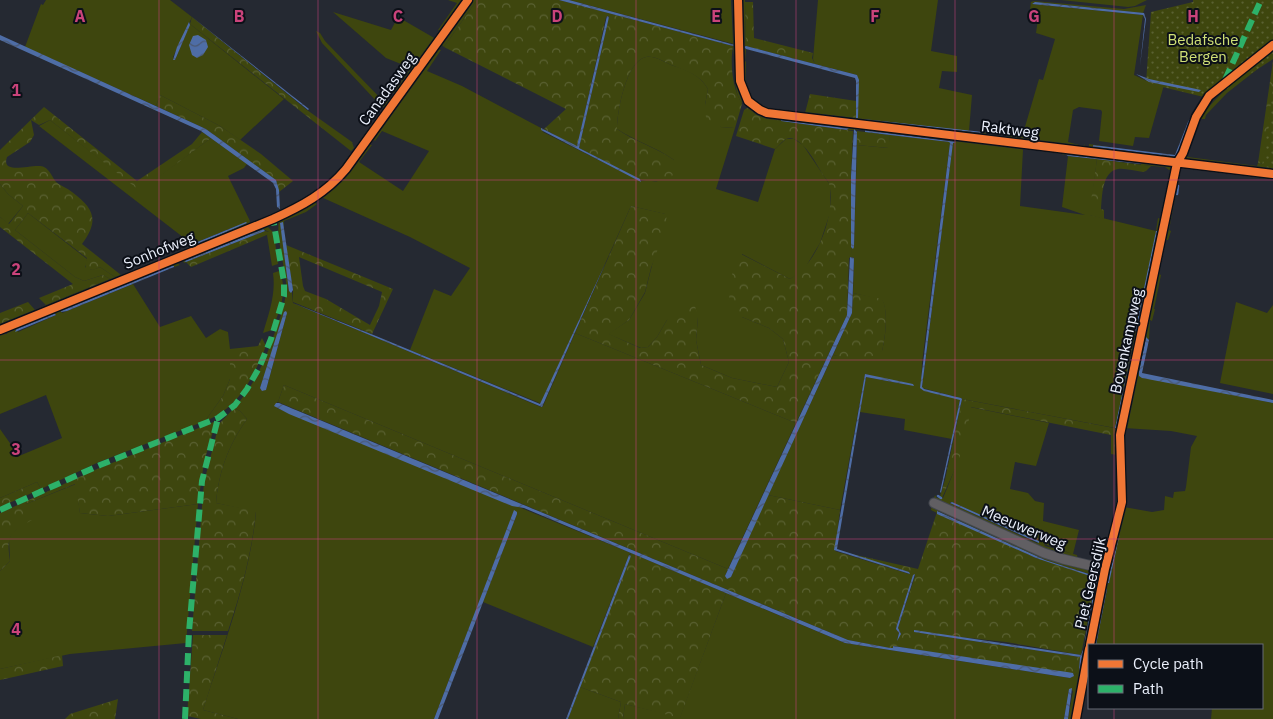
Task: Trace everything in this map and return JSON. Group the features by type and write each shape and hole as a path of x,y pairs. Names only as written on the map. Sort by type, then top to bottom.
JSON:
{"street":[{"name":"Canadasweg","path":"325,190 338,178 355,157 468,0"},
{"name":"Raktweg","path":"738,0 740,82 748,101 760,110 775,114 1273,174"},
{"name":"Bovenkampweg","path":"1117,526 1122,502 1120,435 1178,163"},
{"name":"Sonhofweg","path":"0,330 273,219 304,204 325,190"},
{"name":"Meeuwerweg","path":"934,503 1044,553 1105,569"},
{"name":"Piet Geersdijk","path":"1090,644 1105,569 1117,526"},
{"name":"Piet Geersdijk","path":"1076,719 1088,654"}],"green space":[{"path":"46,0 170,0 192,17 173,57 175,60 190,24 284,99 240,140 220,126 160,95 156,106 25,47 41,4 43,5"},
{"path":"448,0 464,0 441,32 438,30 457,3"},
{"path":"471,0 477,0 444,47 440,43"},
{"path":"477,0 559,0 733,46 733,75 736,91 742,104 735,128 721,127 706,118 705,105 708,89 698,77 653,57 646,57 639,61 628,77 621,100 617,129 674,160 673,174 669,183 641,180 579,148 609,16 606,17 577,147 544,129 566,109 444,47"},
{"path":"569,0 731,0 733,41 733,0 736,0 742,104 735,84 734,44"},
{"path":"740,0 745,0 746,46 744,48 746,49 746,82 749,92 756,103 775,110 774,112 755,104 744,87"},
{"path":"818,0 938,0 931,51 957,56 957,72 942,71 939,88 972,95 969,131 863,119 983,134 983,132 987,135 998,136 1001,134 997,139 781,113 782,110 856,119 857,75 815,64 813,59"},
{"path":"1061,0 1147,0 1128,7"},
{"name":"Bedafsche Bergen","path":"1193,0 1273,0 1273,59 1212,99 1146,83 1151,12 1193,2"},
{"path":"1034,1 1124,9 1146,5 1143,13 1035,2 1032,4 1143,15 1134,75 1149,82 1164,85 1149,138 1135,137 1133,146 1099,141 1101,110 1079,107 1073,110 1068,142 1083,146 1085,144 1083,149 1007,139 1007,135 1022,137 1039,79 1043,80 1055,39 1036,33 1038,19 1029,17 1031,2"},
{"path":"745,2 753,2 754,38 813,53 812,58 815,64 746,46"},
{"path":"333,12 391,30 398,17 436,39 397,95 393,93 411,68 386,58"},
{"path":"192,17 307,110 352,142 354,148 351,151 190,24"},
{"path":"316,31 320,33 325,41 385,103 388,100 391,104 384,107 379,104 322,43"},
{"path":"436,49 441,50 427,71 462,86 541,128 543,132 640,181 657,182 674,160 617,129 621,100 628,77 639,61 646,57 657,58 698,77 708,89 705,105 721,127 735,128 716,189 758,202 775,149 786,139 794,139 803,145 830,185 830,213 820,243 805,268 790,279 742,254 742,317 769,328 783,339 789,362 777,387 732,378 701,365 696,340 698,317 667,320 657,337 648,347 641,348 608,334 629,320 645,293 665,214 631,206 542,404 410,350 434,289 451,296 470,268 410,237 321,197 368,144 372,145 359,162 403,191 429,151 382,131 375,141 372,138"},
{"path":"1273,61 1273,166 1258,163"},
{"path":"1264,64 1227,93 1206,115 1205,119 1200,119 1213,102 1237,81"},
{"name":"Bedafsche Bergen","path":"1273,88 1273,168 1262,167"},
{"path":"810,94 856,101 856,118 805,113"},
{"path":"160,95 220,126 261,154 293,181 279,192 276,180 206,129 156,106"},
{"path":"1201,101 1203,103 1192,124 1181,155 1177,159 1089,148 1089,144 1176,157"},
{"path":"44,107 137,181 192,144 202,132 211,138 140,191 50,120 39,125 31,120 34,135 30,142 7,157 6,163 14,168 44,167 56,182 80,198 90,210 92,216 91,229 82,244 121,275 115,277 100,267 93,270 86,269 87,258 28,213 15,230 75,277 84,281 103,275 110,279 46,305 39,298 73,284 0,227 0,217 9,224 23,206 8,194 0,184 0,150"},
{"path":"747,108 1021,147 1023,150 1020,206 1085,215 1062,207 1068,156 1097,159 1090,215 1156,231 1158,218 1163,220 1119,429 1116,428 1134,339 1115,428 962,399 922,388 953,142 955,143 955,141 865,130 847,130 848,128 781,119 781,121 767,119"},
{"path":"747,108 757,115 768,119 853,131 851,176 852,257 849,258 847,315 796,423 575,333 631,206 666,214 667,224 651,268 645,292 629,320 609,334 640,348 648,347 657,337 667,320 683,303 695,306 698,317 696,340 701,365 732,378 777,387 789,362 783,339 769,328 742,317 728,306 733,269 741,254 790,279 800,272 816,252 822,239 831,200 830,186 808,151 803,145 792,138 786,139 775,149 736,136 744,110"},
{"path":"50,120 140,190 211,138 247,164 244,168 228,176 250,221 249,226 175,256 174,254 246,222 195,243 188,241 39,126"},
{"path":"1195,128 1186,155 1188,157 1257,166 1258,163 1273,166 1273,172 1187,161 1185,154"},
{"path":"857,131 890,135 889,148 857,145"},
{"path":"890,135 950,142 922,363 921,389 960,399 952,439 904,430 905,419 860,412 866,377 914,386 865,374 840,510 768,495 833,355 882,351 886,325 884,305 882,300 853,293 854,258 852,257 852,248 854,247 857,145 888,148"},
{"path":"1065,152 1170,166 1172,168 1169,170 1165,167 1141,165 1141,163 1062,155"},
{"path":"1097,159 1151,166 1143,172 1118,169 1109,174 1104,185 1102,198 1101,209 1104,210 1104,219 1089,215"},
{"path":"0,184 8,194 23,206 8,224 0,217"},
{"path":"1173,198 1175,199 1169,230 1171,231 1168,240 1166,240 1159,274 1161,275 1155,309 1152,321 1150,320 1149,340 1148,338 1139,376 1273,403 1273,719 1211,719 1212,709 1263,709 1263,644 1096,644 1107,590 1104,584 1124,507 1152,512 1164,510 1165,496 1173,498 1174,492 1185,491 1191,447 1197,436 1171,431 1124,428"},
{"path":"314,202 317,204 306,212 284,221 284,230 283,222 281,223 289,291 292,292 293,303 541,407 575,333 796,423 728,569 284,385 277,402 277,408 631,553 593,647 483,602 517,514 514,511 434,719 238,719 203,710 235,612 253,537 256,512 216,503 219,480 225,459 247,419 240,411 234,408 255,378 270,347 282,313 286,282 279,243 279,220","holes":["287,313 266,390 260,388"]},
{"path":"28,213 87,259 85,267 92,270 100,267 115,277 121,275 123,277 46,308 44,306 110,279 103,275 84,281 75,277 15,230"},
{"path":"267,226 274,233 278,264 272,266 267,235 269,232 265,230 184,263 182,259"},
{"path":"265,231 269,232 269,234 191,267 186,262"},
{"path":"286,245 393,289 372,334 293,302","holes":["299,257 382,292 379,306 370,325 326,299 305,291"]},
{"path":"176,262 180,265 171,266 61,310 62,313 133,284 160,327 191,316 206,338 220,329 228,332 230,379 223,396 205,421 99,462 41,489 37,482 0,498 0,429 19,456 62,438 46,395 0,414 0,334 7,334 8,330","holes":["54,313 56,315 18,332 17,328"]},
{"path":"279,271 283,286 282,301 272,330 263,333 273,296 273,273"},
{"path":"853,293 882,299 884,304 886,325 882,351 864,358 833,355 852,313"},
{"path":"28,302 35,310 0,324 0,313"},
{"path":"1236,302 1267,313 1273,305 1273,394 1220,383"},
{"path":"262,338 266,346 256,369 243,391 226,409 205,421 223,396 230,379 230,349 258,346"},
{"path":"284,385 728,569 725,576 731,577 768,495 840,510 835,551 909,574 909,572 843,552 918,569 937,512 1036,558 1090,575 1095,579 1095,584 1081,655 1006,642 914,632 1080,657 1079,672 1074,675 894,646 889,648 848,640 278,402","holes":["914,574 915,576 898,628 901,634 897,640 899,633 896,629 897,625"]},
{"path":"962,399 1119,429 1117,455 1111,454 1111,435 971,407 966,437 958,462 942,498 940,496"},
{"path":"970,407 1049,423 1036,466 1015,462 1010,489 1028,493 1035,501 1044,503 1043,521 1079,530 1073,554 1077,555 1078,560 1067,559 938,502 934,498 935,495 937,498 943,498 952,476 966,431","holes":["952,502 1039,542 1037,543 950,503","1044,544 1071,553 1045,546"]},
{"path":"234,408 240,411 247,419 230,449 222,469 216,503 256,511 252,542 242,587 228,631 192,631 204,482 219,424"},
{"path":"216,421 204,462 198,504 108,516 80,513 75,484 26,504 30,508 32,520 19,528 11,536 9,540 10,561 0,571 0,513 97,469"},
{"path":"37,482 41,489 0,507 0,498"},
{"path":"76,484 80,513 108,516 198,504 186,643 70,654 0,669 0,571 10,561 9,539 18,528 26,504"},
{"path":"932,504 1098,573 1100,578 1074,719 1068,719 1073,691 1069,689 1064,719 623,719 625,704 680,717 726,593 845,643 1070,678 1081,670 1097,578 1093,575 1045,560 938,511 937,513 931,510"},
{"path":"631,553 726,593 680,718 625,704 623,719 618,719 621,702 580,687"},
{"path":"193,635 227,635 203,710 238,719 201,719 187,716"},
{"path":"62,655 63,666 0,680 0,669"},
{"path":"580,687 621,702 618,719 568,719"},
{"path":"118,699 115,719 65,719 70,714"}],"water":[{"path":"559,0 569,0 735,45 733,46"},
{"path":"1035,2 1144,13 1146,19 1140,66 1145,19 1143,15 1032,4"},
{"path":"607,16 609,17 579,148 640,179 641,182 541,130 541,128 577,146"},
{"path":"192,17 309,109 308,110"},
{"path":"189,22 190,25 175,60 173,60 177,47"},
{"path":"0,35 206,129 276,180 279,190 280,209 277,207 276,189 273,183 201,131 0,40"},
{"path":"198,35 206,40 208,47 203,55 197,58 192,55 189,45 193,36"},
{"path":"744,47 857,75 859,80 858,118 856,118 855,78 746,49"},
{"path":"1136,74 1149,79 1201,90 1199,92 1149,82"},
{"path":"1200,101 1201,103 1190,123 1176,157 1093,147 1093,145 1175,155 1188,122"},
{"path":"781,119 849,128 847,130 781,121"},
{"path":"863,119 983,132 983,133 866,121"},
{"path":"854,129 857,132 853,249 851,247 851,176"},
{"path":"865,130 956,142 953,143 922,387 962,399 941,493 960,400 924,391 920,388 950,143 865,132"},
{"path":"1065,154 1141,163 1142,164 1068,156"},
{"path":"246,222 189,248 189,246 195,243"},
{"path":"283,222 293,290 291,293 289,291 280,223"},
{"path":"263,229 265,231 186,262 184,261"},
{"path":"1156,231 1158,231 1137,332 1135,331"},
{"path":"850,257 854,258 852,313 731,577 727,579 725,576 847,315"},
{"path":"606,262 542,407 293,303 540,404"},
{"path":"171,266 174,267 61,312 62,309"},
{"path":"286,311 266,390 262,391 260,388 284,312"},
{"path":"54,313 56,315 15,332 17,328"},
{"path":"1146,337 1149,340 1142,373 1273,400 1273,403 1142,378 1139,376 1139,372"},
{"path":"1134,338 1116,428 1115,428"},
{"path":"865,374 913,384 914,386 866,377 837,549 909,572 910,574 834,550"},
{"path":"276,403 848,640 890,648 893,648 893,646 1067,672 1073,673 1074,676 1070,678 845,643 524,508 512,506 289,414 274,406"},
{"path":"952,502 1039,541 1039,543 950,503"},
{"path":"514,510 517,514 438,719 434,719"},
{"path":"937,511 1045,560 1095,576 1097,584 1086,641 1095,584 1093,577 1036,558 937,514"},
{"path":"1120,533 1109,583 1107,583"},
{"path":"629,555 631,556 568,719 566,719"},
{"path":"915,574 898,628 901,634 897,641 899,633 896,629 897,625 913,575"},
{"path":"1106,588 1096,644 1094,644"},
{"path":"914,630 1081,655 1083,650 1085,651 1079,672 1080,657 914,632"},
{"path":"1072,688 1068,719 1064,719 1069,689"}],"waterway":[{"path":"1177,194 1178,186"}],"marked path":[{"path":"1225,80 1261,0"},
{"path":"0,510 100,465 218,418 235,405 259,368 271,339 284,296 284,282 273,219"},
{"path":"185,719 189,632 202,481 218,418"}],"cycle path":[{"path":"0,330 273,219 304,204 322,192 346,169 468,0"},
{"path":"738,0 740,81 748,101 767,113 1273,174"},
{"path":"1090,644 1105,569 1122,502 1120,435 1177,163 1183,153 1196,117 1209,96 1273,45"},
{"path":"1076,719 1088,654"}]}
